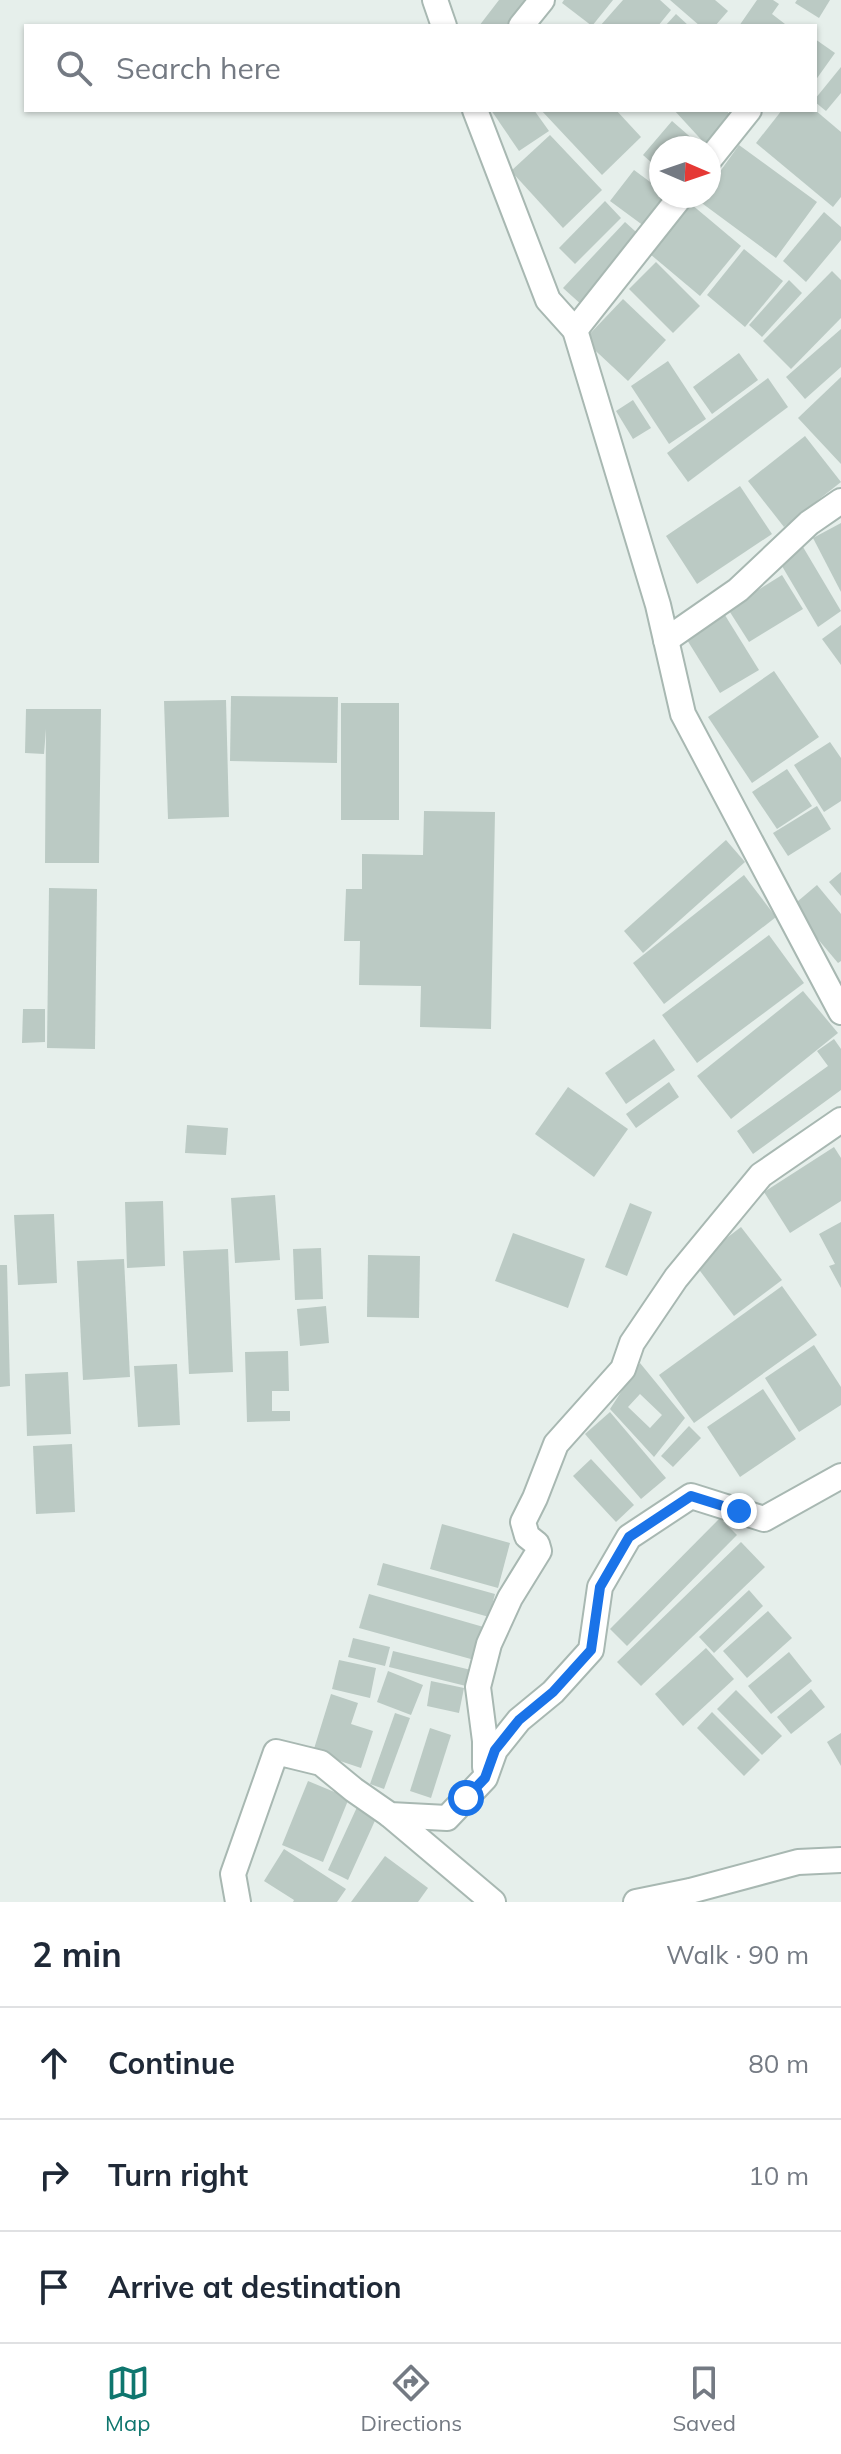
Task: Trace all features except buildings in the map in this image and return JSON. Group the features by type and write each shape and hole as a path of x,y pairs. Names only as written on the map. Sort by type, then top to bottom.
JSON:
{"street":[{"path":"435,0 443,24"},
{"path":"523,24 542,0"},
{"path":"476,112 548,300 575,330 658,605 683,714 841,1012"},
{"path":"721,145 747,112"},
{"path":"575,330 672,208"},
{"path":"666,640 738,590 809,523 841,501"},
{"path":"485,1778 485,1741 478,1687 489,1644 510,1598 539,1551 537,1544 527,1536 523,1522 556,1444 623,1369 632,1343 676,1278 761,1175 841,1120"},
{"path":"390,1815 447,1818 485,1778 495,1750 519,1720 553,1692 591,1650 600,1587 629,1537 691,1496 764,1519 841,1476"},
{"path":"238,1902 233,1874 276,1752 321,1763 390,1815 493,1902"},
{"path":"636,1902 798,1862 841,1860"}],"route":[{"path":"466,1798 485,1778 495,1750 519,1720 553,1692 591,1650 600,1587 629,1537 691,1496 739,1511"}]}
